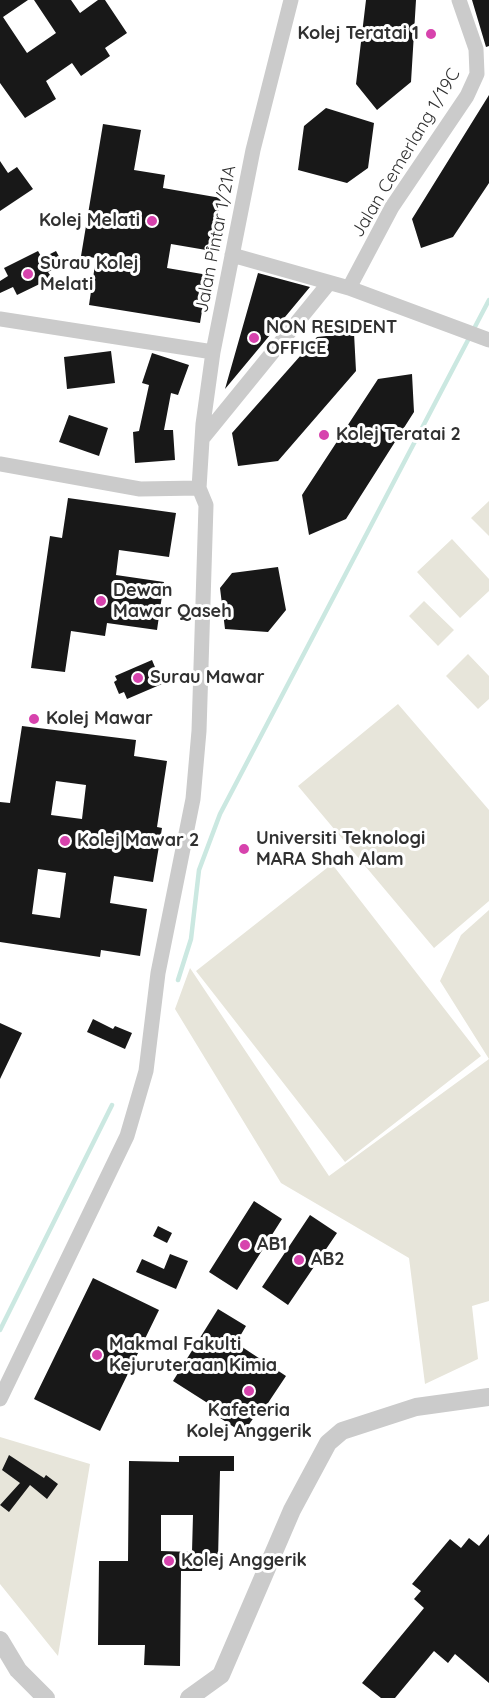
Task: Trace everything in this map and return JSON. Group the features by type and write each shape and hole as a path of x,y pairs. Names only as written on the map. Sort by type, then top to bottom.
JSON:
{"street":[{"name":"Jalan Pintar 1/21A","path":"0,1399 127,1136 146,1071 158,973 193,799 198,742 206,505 199,488 202,439 213,352 253,150 291,0"},
{"name":"Jalan Cemerlang 1/19C","path":"350,288 392,207 467,96 477,74 476,49 459,0"},
{"path":"232,255 350,288 489,340"},
{"path":"202,439 329,283"},
{"path":"0,319 213,352"},
{"path":"0,464 140,489 199,488"},
{"path":"189,1698 221,1674 292,1510 328,1443 350,1428 416,1407 489,1397"},
{"path":"0,1640 18,1670 46,1698"}],"shaded area":[{"path":"489,501 489,536 471,518"},
{"path":"452,539 489,579 489,591 460,618 417,572"},
{"path":"424,601 454,630 438,646 409,616"},
{"path":"468,654 489,676 489,699 478,709 446,676"},
{"path":"398,704 489,810 489,901 434,948 298,786"},
{"path":"332,864 481,1056 345,1162 196,971"},
{"path":"489,910 489,1059 440,981 461,935"},
{"path":"190,968 329,1176 489,1059 489,1301 472,1306 478,1359 425,1384 409,1258 281,1183 175,1009"},
{"path":"0,1437 90,1464 58,1656 0,1584"}],"building":[{"path":"0,0 28,0 3,17 27,53 56,33 34,0 71,0 80,13 98,0 105,0 127,33 105,48 110,56 81,76 72,63 46,81 56,99 25,118 0,83"},
{"path":"366,0 416,0 411,82 377,110 356,84"},
{"path":"472,0 489,0 489,46 486,47"},
{"path":"489,95 489,183 453,237 421,248 412,219"},
{"path":"326,108 374,123 368,168 347,183 298,170 304,126"},
{"name":"Kolej Melati","path":"103,124 141,130 134,170 165,175 163,188 221,198 212,251 171,244 167,268 208,275 200,323 89,305 96,258 81,256"},
{"path":"0,161 8,173 17,167 33,189 0,211"},
{"name":"Surau Kolej Melati","path":"38,251 42,258 56,251 63,264 48,272 52,278 17,295 13,287 0,293 0,281 8,276 4,268"},
{"name":"NON RESIDENT OFFICE","path":"258,273 310,287 225,389"},
{"name":"Kolej Teratai 2","path":"354,333 356,371 278,461 238,466 232,433 317,337"},
{"path":"111,351 115,383 67,389 64,357"},
{"path":"152,353 189,365 178,395 171,393 164,430 173,430 175,460 135,463 133,432 139,431 149,385 142,383"},
{"path":"412,374 414,412 346,519 309,535 302,495 378,379"},
{"path":"69,415 108,428 99,456 59,442"},
{"name":"Dewan Mawar Qaseh","path":"68,498 176,513 169,557 119,550 116,575 164,582 157,630 107,623 105,636 71,631 65,672 31,668 50,536 62,538"},
{"path":"278,567 286,610 268,632 225,629 220,588 232,573"},
{"name":"Surau Mawar","path":"152,660 162,684 127,699 124,692 119,694 114,682 117,680 115,676"},
{"name":"Kolej Mawar 2","path":"22,726 136,740 134,756 167,761 157,827 162,828 153,882 114,876 110,903 147,909 140,956 101,950 100,957 0,942 0,802 10,803","holes":["56,781 86,785 82,819 51,815","38,869 66,873 60,918 32,914"]},
{"path":"93,1019 113,1029 115,1026 132,1033 125,1049 87,1032"},
{"path":"0,1023 22,1033 0,1079"},
{"name":"AB1","path":"254,1201 282,1219 237,1290 209,1272"},
{"name":"AB2","path":"310,1215 337,1233 288,1305 262,1287"},
{"path":"158,1226 172,1233 167,1243 153,1236"},
{"path":"170,1254 188,1261 176,1289 136,1272 142,1259 164,1269"},
{"name":"Makmal Fakulti Kejuruteraan Kimia","path":"93,1278 159,1310 100,1431 34,1399"},
{"path":"218,1309 246,1326 236,1343 286,1376 262,1412 259,1410 243,1433 214,1414 217,1409 173,1381"},
{"path":"9,1455 44,1478 46,1475 58,1484 47,1499 30,1485 9,1512 0,1505 20,1483 2,1470"},
{"name":"Kolej Anggerik","path":"179,1456 234,1456 234,1471 220,1471 218,1560 203,1560 202,1571 181,1571 180,1666 144,1665 145,1645 98,1645 99,1561 128,1561 129,1461 179,1462","holes":["161,1515 193,1515 192,1552 161,1551"]},
{"path":"489,1534 489,1683 455,1654 448,1663 434,1651 395,1698 381,1698 362,1683 424,1608 414,1599 421,1591 412,1584 450,1539 461,1548 469,1538 479,1546"}],"waterway":[{"path":"178,980 191,939 199,870 220,814 489,300"},
{"path":"0,1330 112,1105"}],"place":[{"name":"Kolej Teratai 1","path":"431,34"},
{"name":"Kolej Melati","path":"152,221"},
{"name":"Surau Kolej Melati","path":"28,274"},
{"name":"NON RESIDENT OFFICE","path":"254,338"},
{"name":"Kolej Teratai 2","path":"324,435"},
{"name":"Dewan Mawar Qaseh","path":"101,601"},
{"name":"Surau Mawar","path":"138,678"},
{"name":"Kolej Mawar","path":"34,719"},
{"name":"Kolej Mawar 2","path":"65,841"},
{"name":"Universiti Teknologi MARA Shah Alam","path":"244,849"},
{"name":"AB1","path":"245,1245"},
{"name":"AB2","path":"299,1260"},
{"name":"Makmal Fakulti Kejuruteraan Kimia","path":"97,1355"},
{"name":"Kafeteria Kolej Anggerik","path":"249,1391"},
{"name":"Kolej Anggerik","path":"169,1561"}]}
